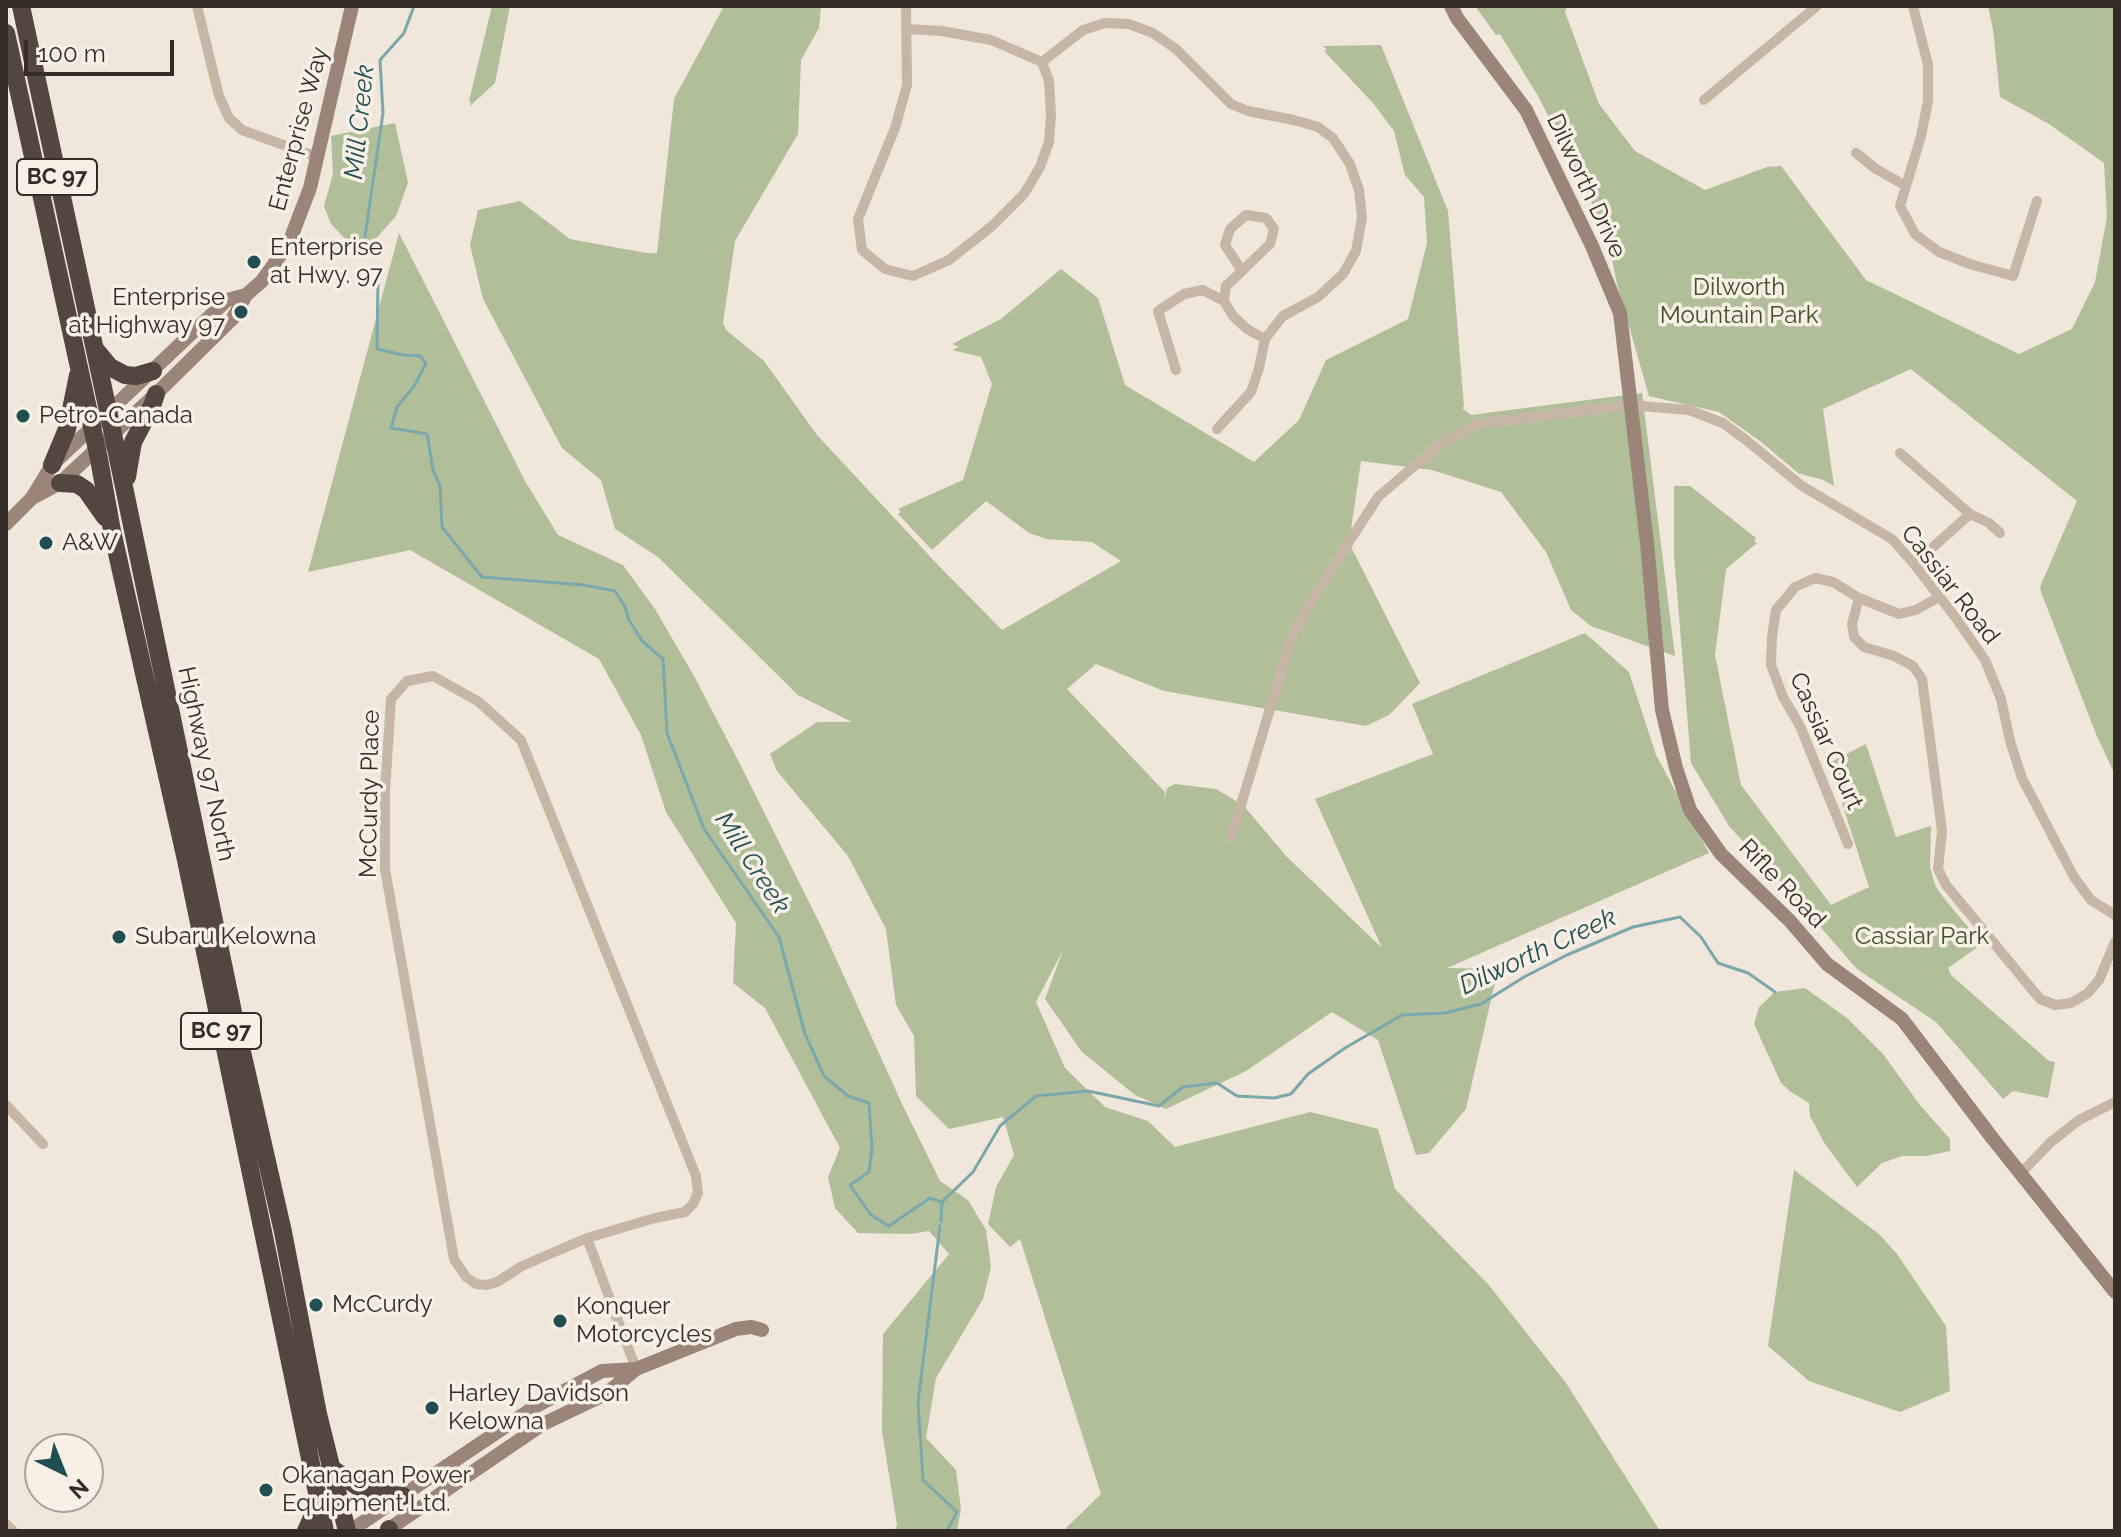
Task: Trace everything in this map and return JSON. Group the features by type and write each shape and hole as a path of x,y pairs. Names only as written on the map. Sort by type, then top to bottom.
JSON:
{"highway":[{"name":"Highway 97 North","path":"21,6 233,1012 283,1232 330,1467 348,1531"},
{"name":"Highway 97 North","path":"6,33 186,860 325,1531"},
{"path":"94,348 110,367 125,375 136,376 153,371"},
{"path":"52,465 67,429 79,369"},
{"path":"125,492 133,442 156,394"},
{"path":"60,483 77,484 86,490 112,531"},
{"path":"330,1467 365,1492 403,1496"},
{"path":"306,1531 320,1500"}],"street":[{"path":"197,6 219,96 229,118 242,130 317,157"},
{"name":"Enterprise Way","path":"32,498 60,483 233,318 246,295 262,281 289,243 310,188 352,6"},
{"path":"906,6 907,85 895,128 858,219 862,250 885,269 913,276 949,260 992,226 1024,194 1040,167 1049,142 1051,115 1049,81 1042,62 991,40 942,31 907,29"},
{"name":"Dilworth Drive","path":"1451,6 1526,110 1592,246 1620,313 1630,405"},
{"path":"1704,100 1817,6"},
{"path":"1913,6 1928,65 1928,101 1900,206 1915,234 1939,252 2013,276 2037,201"},
{"path":"1042,62 1083,30 1105,23 1129,24 1153,33 1176,49 1231,104 1248,111 1318,127 1333,138 1350,164 1359,190 1362,217 1356,251 1343,274 1318,297 1283,316 1265,339 1251,392 1217,429"},
{"path":"1856,153 1906,186"},
{"path":"1224,301 1226,286 1242,271 1270,244 1274,229 1266,218 1246,215 1230,229 1225,245 1242,271"},
{"path":"1176,370 1158,311 1184,294 1203,290 1224,301 1233,316 1247,329 1265,339"},
{"name":"Enterprise Way","path":"32,498 52,465 227,300 246,295"},
{"name":"Cassiar Road","path":"1231,838 1292,636 1378,497 1439,445 1477,424 1630,405 1689,410 1723,423 1802,486 1892,539 1914,564 1985,660 2001,699 2022,778 2074,877 2091,900 2115,915"},
{"name":"Rifle Road","path":"1630,405 1647,543 1662,710 1690,810 1721,854 1790,921 1827,964 1902,1019 2115,1292"},
{"path":"1900,453 1970,514 1989,523 2000,533"},
{"path":"6,524 32,498"},
{"path":"1914,564 1970,514"},
{"name":"Cassiar Court","path":"1848,844 1800,726 1783,697 1771,665 1776,610 1795,587 1815,578 1833,582 1859,598 1899,614 1916,610 1939,597"},
{"path":"1859,598 1852,624 1854,637 1864,647 1894,656 1913,666 1922,679 1942,831 1938,869 1946,885 2040,999 2055,1005 2071,1003 2088,993 2099,980 2115,942"},
{"name":"McCurdy Place","path":"433,676 479,702 521,740 696,1176 698,1193 685,1212 587,1238 487,1285 476,1284 466,1277 454,1259 385,869 385,791 391,699 407,681 433,676"},
{"path":"2021,1173 2051,1142 2079,1120 2115,1102"},
{"path":"6,1105 43,1144"},
{"path":"587,1238 636,1369"},
{"path":"388,1530 543,1424 606,1394 636,1369 736,1329 751,1327 762,1330"},
{"path":"348,1531 536,1406 602,1371 636,1369"},
{"path":"6,1524 13,1531"}],"green space":[{"path":"492,6 510,6 495,83 470,106 469,101"},
{"path":"724,6 821,6 819,28 801,60 798,134 735,241 723,323 726,330 764,361 817,435 1002,630 1121,561 1092,542 1047,539 1029,533 986,501 932,550 898,514 901,512 898,509 963,480 992,384 981,357 952,350 959,347 952,344 1001,319 1061,269 1098,298 1125,385 1254,462 1299,420 1326,360 1408,319 1427,243 1424,197 1405,175 1394,131 1373,103 1324,51 1327,50 1323,46 1381,45 1448,211 1462,408 1471,415 1642,393 1675,656 1591,626 1571,610 1546,552 1501,492 1432,470 1361,461 1349,543 1420,683 1389,715 1366,726 1164,691 1096,664 1067,689 1165,792 1164,801 1167,788 1175,784 1216,789 1243,805 1287,857 1382,948 1315,799 1433,754 1412,704 1585,633 1629,672 1656,755 1709,853 1447,968 1498,969 1466,1109 1429,1153 1416,1155 1378,1040 1332,1012 1246,1071 1166,1109 1135,1095 1082,1052 1045,999 1063,950 1036,1002 1065,1068 1105,1107 1148,1121 1175,1147 1310,1112 1378,1129 1395,1189 1488,1284 1566,1383 1660,1531 1063,1531 1101,1494 1020,1239 1010,1247 988,1224 996,1187 1014,1155 1003,1117 949,1129 916,1096 914,1036 896,1005 886,929 848,856 777,771 770,754 817,722 852,722 798,695 658,557 615,529 601,480 562,448 483,299 470,245 478,210 520,201 570,239 657,253 674,99"},
{"name":"Dilworth Mountain Park","path":"1475,6 1567,6 1565,12 1599,104 1635,151 1705,190 1767,167 1781,166 1866,280 2019,354 2072,329 2095,282 2107,217 2104,163 2049,124 2000,97 1988,6 2115,6 2115,775 2096,734 2040,587 2077,501 1911,369 1823,409 1834,486 1798,473 1719,412 1649,396 1611,254 1588,193 1538,96 1500,34 1496,35"},
{"path":"395,123 408,183 396,216 372,243 349,243 331,224 324,206 333,174 331,136"},
{"path":"399,233 525,481 558,535 623,565 655,609 694,676 823,930 940,1181 968,1200 986,1230 991,1267 983,1299 936,1378 926,1438 956,1470 961,1509 957,1531 894,1531 897,1525 882,1431 883,1334 949,1254 929,1231 911,1234 858,1233 835,1208 828,1177 840,1148 765,1008 733,983 736,923 666,812 641,735 599,659 410,550 308,572"},
{"name":"Cassiar Park","path":"1674,486 1690,486 1756,538 1754,541 1757,543 1726,569 1715,655 1741,785 1831,905 1869,887 1829,763 1866,744 1896,837 1931,826 1930,867 1935,885 1982,944 1948,968 1951,975 2049,1061 2055,1062 2048,1098 2013,1091 2003,1099 1936,1022 1857,969 1729,826 1691,763 1674,554"},
{"path":"1805,988 1847,1018 1883,1054 1920,1105 1950,1139 1950,1151 1926,1156 1902,1156 1882,1163 1857,1187 1825,1144 1810,1116 1809,1103 1781,1083 1754,1024 1759,1007 1775,992"},
{"path":"1794,1170 1879,1234 1897,1254 1946,1326 1950,1391 1900,1412 1809,1381 1768,1346"}],"waterway":[{"name":"Mill Creek","path":"363,250 383,113 380,60 404,33 414,6"},
{"name":"Mill Creek","path":"378,277 377,349 420,356 426,363 415,385 397,407 391,428 427,434 433,470 440,486 442,527 482,577 584,585 615,591 642,641 663,659 667,733 704,829 779,937 805,1034 824,1076 848,1096 869,1103 872,1149 869,1172 850,1185 871,1215 889,1226 930,1198 942,1202 941,1221"},
{"name":"Dilworth Creek","path":"942,1202 973,1172 1000,1126 1036,1096 1088,1091 1159,1106 1183,1087 1217,1083 1237,1096 1274,1098 1291,1094 1308,1074 1402,1015 1445,1013 1481,1004 1567,955 1633,927 1680,917 1701,937 1718,963 1748,973 1775,992"},
{"name":"Mill Creek","path":"940,1226 918,1402 923,1480 957,1512 947,1531"}],"place":[{"name":"Enterprise at Hwy. 97","path":"254,262"},
{"name":"Enterprise at Highway 97","path":"241,312"},
{"name":"Petro-Canada","path":"23,416"},
{"name":"A&W","path":"46,543"},
{"name":"Subaru Kelowna","path":"119,937"},
{"name":"McCurdy","path":"316,1305"},
{"name":"Konquer Motorcycles","path":"560,1321"},
{"name":"Harley Davidson Kelowna","path":"432,1408"},
{"name":"Okanagan Power Equipment Ltd.","path":"266,1490"}]}
